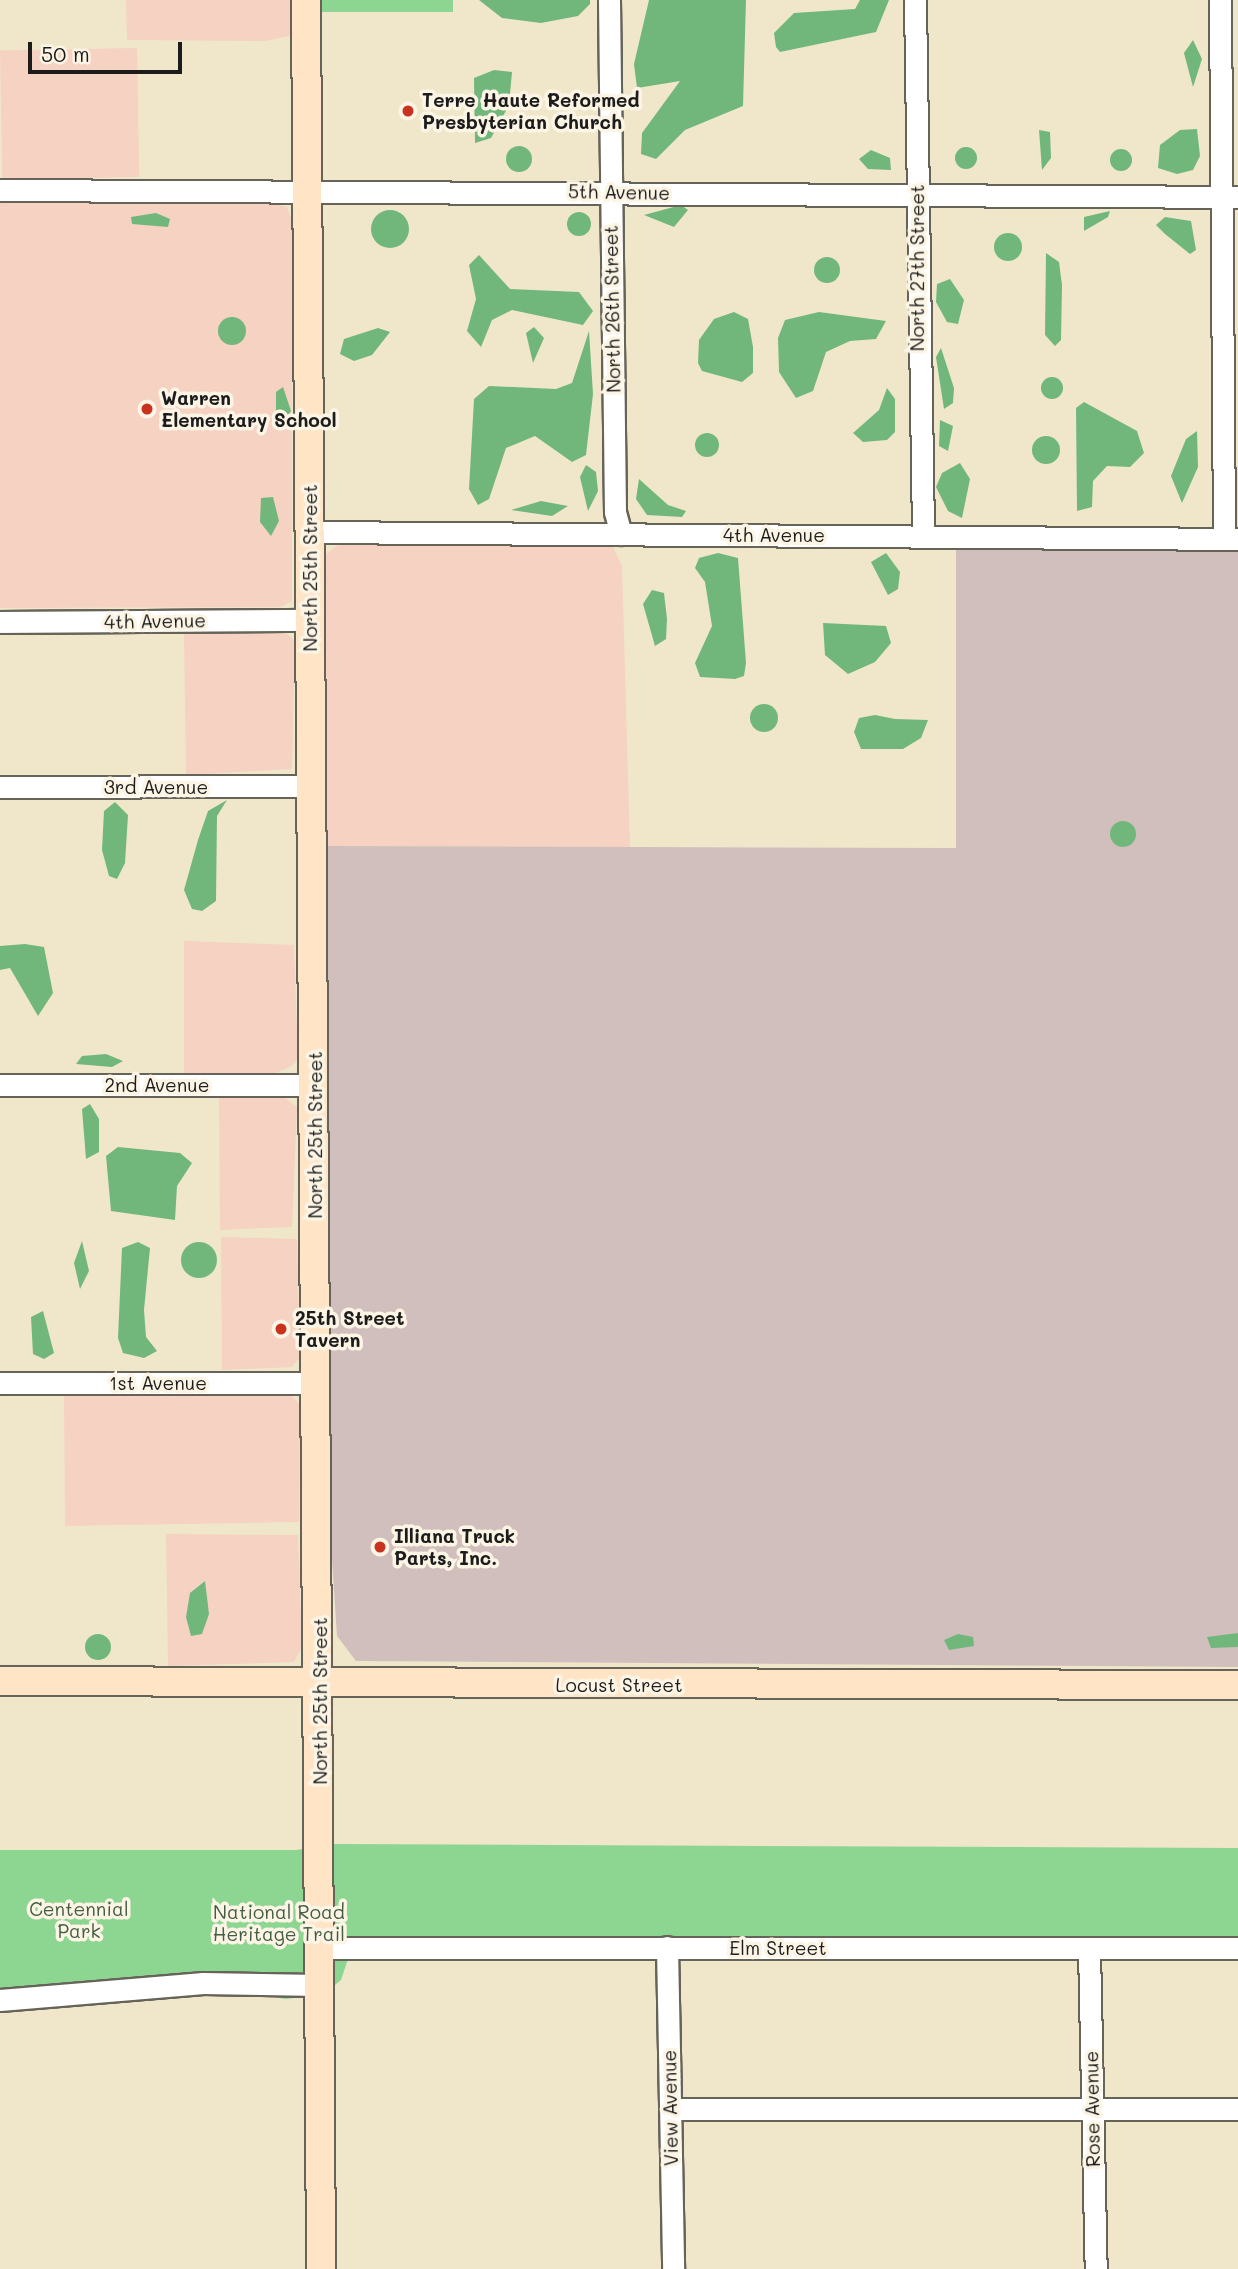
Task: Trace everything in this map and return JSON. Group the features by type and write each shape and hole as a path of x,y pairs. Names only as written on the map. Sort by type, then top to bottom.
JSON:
{"street":[{"name":"North 25th Street","path":"306,0 321,1685 318,1948 321,2269"},
{"name":"North 26th Street","path":"609,0 615,512 621,534"},
{"name":"North 27th Street","path":"915,0 923,536"},
{"path":"1220,0 1230,197 1231,539"},
{"name":"5th Avenue","path":"0,190 307,189 1230,197"},
{"name":"4th Avenue","path":"310,532 1231,539"},
{"name":"4th Avenue","path":"0,622 311,620"},
{"name":"3rd Avenue","path":"0,787 312,786"},
{"name":"2nd Avenue","path":"0,1085 314,1085"},
{"name":"1st Avenue","path":"0,1383 317,1382"},
{"name":"Locust Street","path":"0,1681 321,1685 1238,1685"},
{"name":"View Avenue","path":"667,1947 673,2269"},
{"name":"Elm Street","path":"318,1948 1238,1948"},
{"name":"Rose Avenue","path":"1089,1948 1096,2269"},
{"path":"0,2000 203,1983 318,1985"},
{"path":"670,2109 1238,2109"}],"shaded area":[{"path":"126,0 291,0 292,35 266,41 127,40"},
{"path":"137,48 139,177 2,179 0,50"},
{"name":"Warren Elementary School","path":"261,200 287,207 292,221 292,601 281,607 0,608 0,201"},
{"path":"338,545 612,545 622,566 630,847 322,846 322,557"},
{"path":"956,548 1238,551 1238,1667 356,1661 337,1636 327,1483 322,846 956,848"},
{"path":"284,631 295,641 292,769 186,775 184,632"},
{"path":"184,941 294,945 298,1058 292,1066 276,1073 184,1073"},
{"path":"219,1097 284,1097 297,1107 292,1227 220,1230"},
{"path":"221,1237 297,1239 300,1357 292,1367 222,1370"},
{"path":"64,1393 292,1396 300,1405 299,1522 65,1526"},
{"path":"166,1534 298,1535 302,1647 294,1662 168,1666"}],"green space":[{"path":"316,0 453,0 453,12 316,12"},
{"path":"479,0 590,0 590,4 578,16 541,23 502,18"},
{"path":"649,0 746,0 743,106 685,130 656,159 641,154 642,133 680,81 637,88 634,64"},
{"path":"860,0 889,0 876,32 780,52 776,47 774,33 794,13 855,9"},
{"path":"1193,40 1202,59 1193,87 1184,53"},
{"path":"494,70 512,72 509,105 491,138 475,143 474,78"},
{"path":"1197,129 1200,156 1193,170 1177,174 1158,168 1160,145 1180,130"},
{"path":"1039,130 1050,132 1051,158 1042,170"},
{"path":"519,146 528,150 532,159 528,168 519,172 510,168 506,159 510,150"},
{"path":"966,147 974,150 977,158 974,166 966,169 958,166 955,158 958,150"},
{"path":"1121,149 1129,152 1132,160 1129,168 1121,171 1113,168 1110,160 1113,152"},
{"path":"871,150 890,158 891,170 868,169 859,159"},
{"path":"681,205 688,210 674,227 644,215"},
{"path":"390,210 404,215 409,229 404,243 390,248 376,243 371,229 376,215"},
{"path":"1110,211 1108,217 1084,231 1084,217"},
{"path":"579,212 590,219 591,224 584,235 579,236 568,229 567,224 574,213"},
{"path":"156,213 170,219 168,227 132,224 131,217"},
{"path":"1165,217 1191,221 1196,250 1190,254 1156,225"},
{"path":"1008,233 1018,237 1022,247 1018,257 1008,261 998,257 994,247 998,237"},
{"path":"1046,253 1059,262 1062,285 1061,340 1055,346 1045,335"},
{"path":"479,255 510,289 579,292 593,311 583,325 512,310 492,320 481,347 467,331 476,299 469,265"},
{"path":"827,257 836,261 840,270 836,279 827,283 818,279 814,270 818,261"},
{"path":"950,279 964,300 958,324 947,322 936,302 937,284"},
{"path":"734,312 748,319 753,347 753,373 742,382 702,371 698,363 699,340 714,319"},
{"path":"819,312 886,321 876,339 850,341 826,352 813,391 796,398 779,372 778,338 785,320"},
{"path":"232,317 242,321 246,331 242,341 232,345 222,341 218,331 222,321"},
{"path":"534,327 544,338 533,363 526,333"},
{"path":"378,328 390,332 372,355 354,361 340,354 344,339"},
{"path":"589,331 593,394 586,455 572,462 535,436 506,448 489,499 478,505 469,489 474,399 489,386 556,389 572,383"},
{"path":"941,348 954,388 953,403 944,409 936,357"},
{"path":"1052,377 1060,380 1063,388 1060,396 1052,399 1044,396 1041,388 1044,380"},
{"path":"283,387 291,411 285,420 276,411 276,392"},
{"path":"887,388 895,399 895,432 887,440 863,442 853,433 879,410"},
{"path":"1084,402 1137,431 1144,453 1130,467 1107,466 1093,481 1092,507 1077,511 1076,408"},
{"path":"940,420 953,426 948,451 939,446"},
{"path":"1197,431 1198,467 1182,503 1171,476 1186,439"},
{"path":"707,433 715,437 719,445 715,453 707,457 699,453 695,445 699,437"},
{"path":"1046,436 1056,440 1060,450 1056,460 1046,464 1036,460 1032,450 1036,440"},
{"path":"960,463 970,479 962,518 948,511 936,487 942,473"},
{"path":"586,465 596,472 598,491 588,511 580,477"},
{"path":"639,479 668,505 686,511 682,517 647,515 636,499"},
{"path":"273,497 279,521 271,536 260,522 261,498"},
{"path":"541,501 568,506 552,516 511,510"},
{"path":"718,553 738,558 746,663 744,676 735,679 700,677 695,663 712,626 705,582 695,568 699,558"},
{"path":"886,553 900,572 898,589 888,595 871,562"},
{"path":"652,590 664,593 667,619 666,639 655,646 643,604"},
{"path":"823,623 886,626 891,643 875,662 848,674 825,655"},
{"path":"764,704 774,708 778,718 774,728 764,732 754,728 750,718 754,708"},
{"path":"875,715 895,719 928,720 921,738 903,749 861,749 854,732 859,718"},
{"path":"227,800 217,816 216,901 202,911 192,909 184,890 198,840 208,811"},
{"path":"115,802 128,815 125,863 117,879 109,876 102,850 104,811"},
{"path":"1123,821 1132,825 1136,834 1132,843 1123,847 1114,843 1110,834 1114,825"},
{"path":"25,944 44,947 53,993 38,1016 10,968 0,970 0,946"},
{"path":"106,1054 123,1061 112,1067 76,1064 82,1056"},
{"path":"90,1104 99,1119 99,1152 86,1159 82,1109"},
{"path":"118,1147 180,1153 192,1163 177,1186 175,1220 111,1211 106,1156"},
{"path":"82,1241 89,1271 80,1289 74,1263"},
{"path":"138,1242 150,1248 144,1310 146,1337 157,1351 144,1358 123,1353 118,1338 122,1248"},
{"path":"199,1242 212,1247 217,1260 212,1273 199,1278 186,1273 181,1260 186,1247"},
{"path":"43,1311 54,1353 44,1359 33,1354 31,1317"},
{"path":"205,1581 209,1614 202,1634 191,1636 186,1617 190,1593"},
{"path":"1238,1633 1238,1647 1211,1648 1207,1637"},
{"path":"98,1634 107,1638 111,1647 107,1656 98,1660 89,1656 85,1647 89,1638"},
{"path":"958,1634 973,1637 974,1646 949,1650 944,1640"},
{"name":"National Road Heritage Trail","path":"334,1844 1238,1848 1238,1948 487,1949 348,1959 341,1980 323,1995 285,1999 203,1983 0,2000 0,1850 296,1850"}],"place":[{"name":"Terre Haute Reformed Presbyterian Church","path":"408,111"},
{"name":"Warren Elementary School","path":"147,409"},
{"name":"25th Street Tavern","path":"281,1329"},
{"name":"Illiana Truck Parts, Inc.","path":"380,1547"}],"park label":[{"name":"Centennial Park","path":"79,1920"}]}
